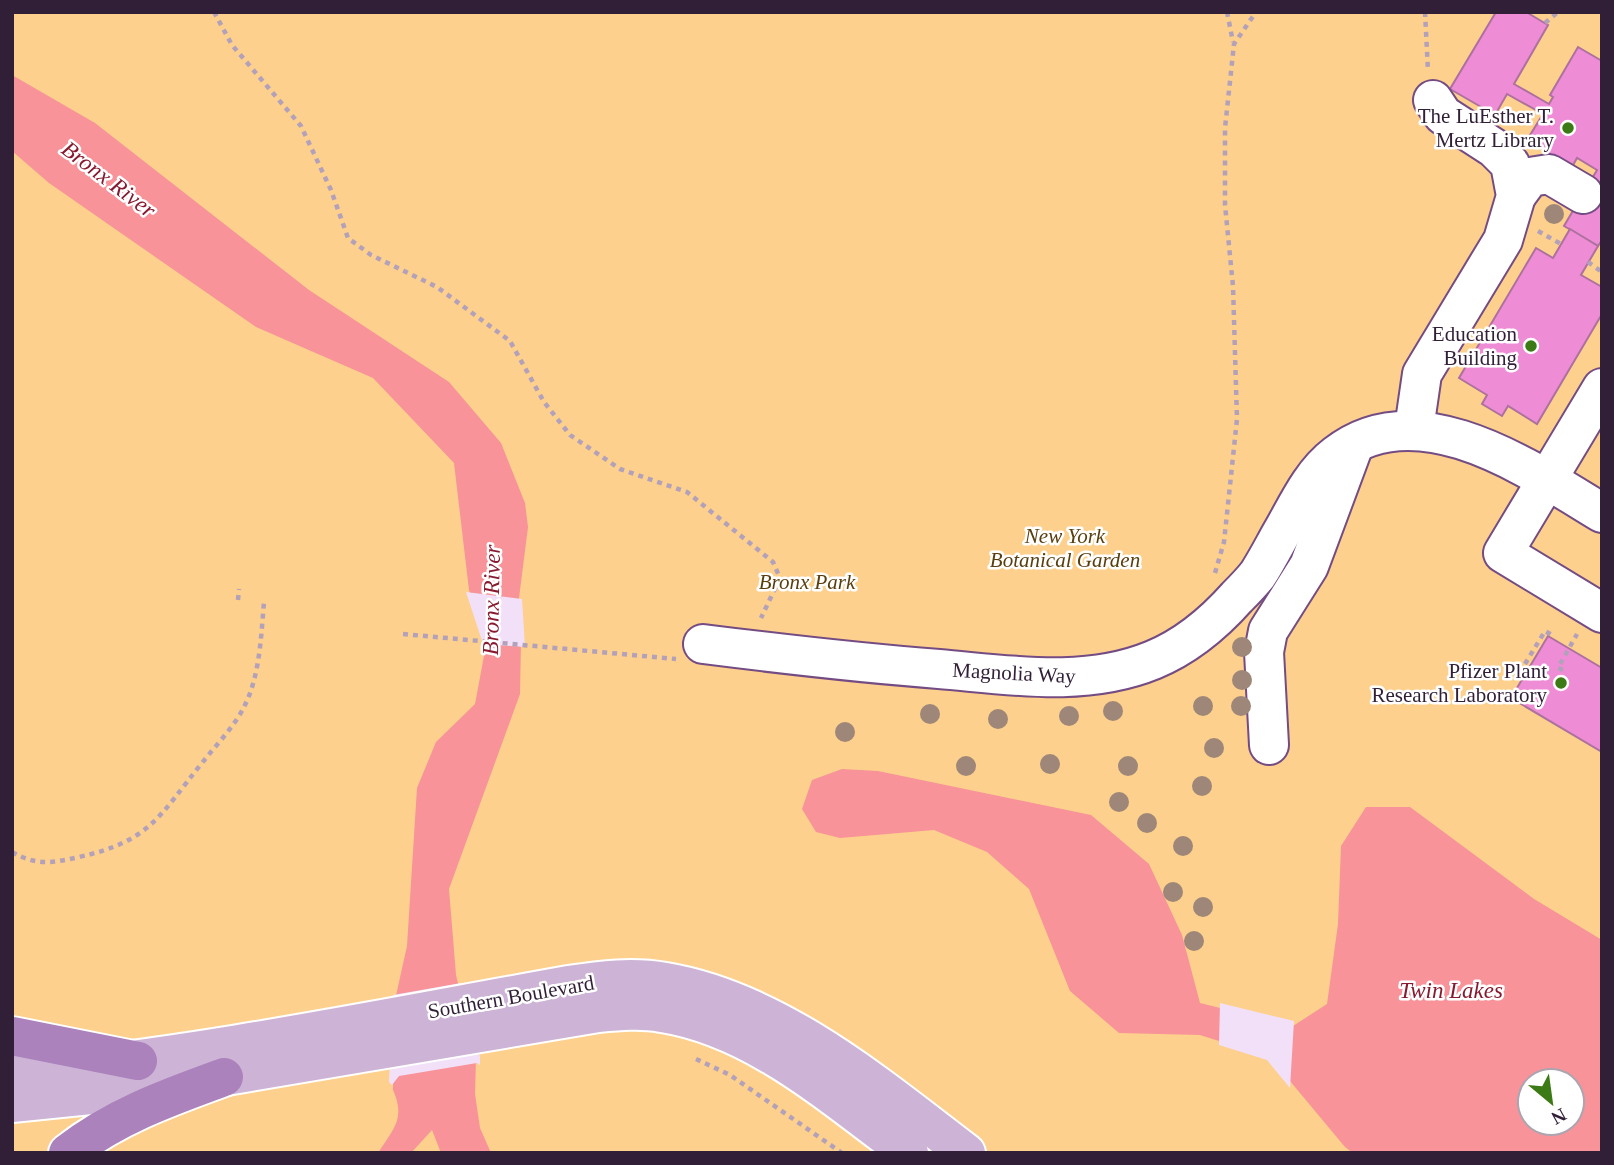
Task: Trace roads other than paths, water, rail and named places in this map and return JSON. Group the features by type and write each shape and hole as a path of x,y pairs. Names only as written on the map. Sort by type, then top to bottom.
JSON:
{"highway":[{"path":"12,1036 138,1061"},
{"path":"68,1153 103,1128 138,1110 224,1077"}],"main road":[{"name":"Southern Boulevard","path":"536,1007 598,980 643,979 687,986 749,1009 811,1042 863,1076 966,1153"},
{"name":"Southern Boulevard","path":"12,1074 375,1036 536,1007 661,1012 701,1022 769,1053 909,1153"},
{"name":"Southern Boulevard","path":"12,1103 149,1089 224,1077 375,1036"}],"lane":[{"path":"1433,100 1443,115 1494,148 1510,164 1523,211"},
{"path":"1414,429 1422,374 1523,211 1530,177 1549,174 1583,194"},
{"path":"1602,388 1503,553 1602,613"},
{"name":"Magnolia Way","path":"693,652 761,652 853,662 1055,677 1106,674 1152,660 1173,651 1210,626 1257,575 1306,489 1322,468 1355,443 1382,433 1414,429 1437,433 1485,450 1524,466 1602,513"},
{"path":"1269,745 1264,652 1268,631 1309,566 1355,443"}],"water":[{"name":"Bronx River","path":"12,75 95,123 309,290 449,382 501,443 525,503 528,527 519,598 520,694 449,889 456,975 476,1058 475,1094 480,1128 491,1153 441,1153 432,1130 411,1153 378,1153 393,1130 398,1116 393,1090 395,1000 407,946 417,788 436,742 475,704 487,640 469,590 454,463 373,378 256,327 49,183 12,151"},
{"name":"Twin Lakes","path":"842,769 878,771 1091,815 1149,864 1182,935 1200,1003 1293,1026 1327,1004 1338,924 1341,846 1366,807 1410,807 1534,899 1602,940 1602,1153 1353,1153 1345,1147 1270,1057 1200,1035 1119,1033 1070,991 1029,889 987,852 934,830 840,838 816,832 802,809 812,780"}],"place":[{"name":"The LuEsther T. Mertz Library","path":"1568,128"},
{"name":"Education Building","path":"1531,346"},
{"name":"Pfizer Plant Research Laboratory","path":"1561,683"}],"park label":[{"name":"New York Botanical Garden","path":"1065,548"},
{"name":"Bronx Park","path":"807,582"}]}
